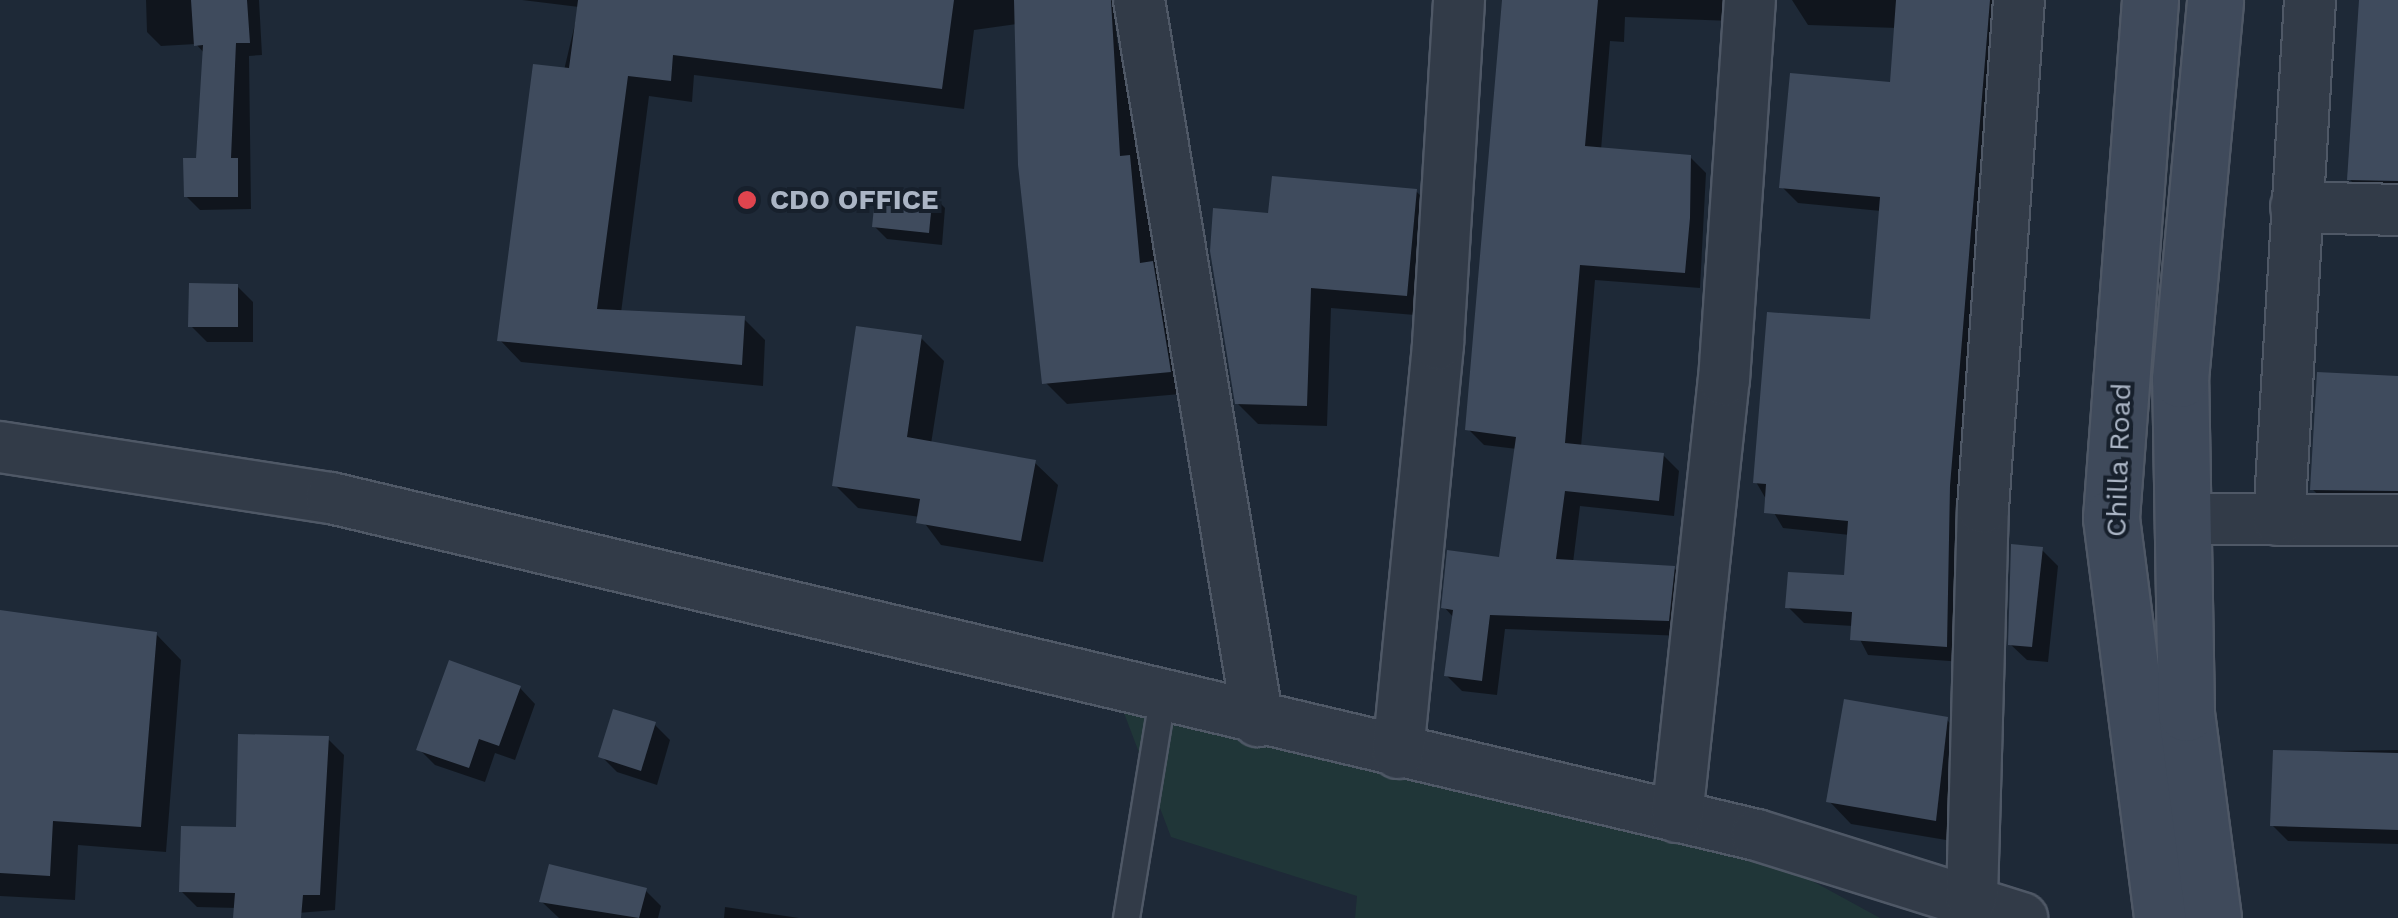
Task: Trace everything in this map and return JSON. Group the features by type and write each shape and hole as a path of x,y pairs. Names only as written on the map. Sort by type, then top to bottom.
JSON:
{"main road":[{"name":"Chilla Road","path":"2150,0 2111,518 2163,918"},
{"path":"2213,918 2186,712 2180,379 2215,0"},
{"path":"2163,918 2201,918"}],"street":[{"path":"1139,0 1258,721"},
{"path":"1398,753 1438,344 1459,0"},
{"path":"1677,817 1724,380 1750,0"},
{"path":"1972,898 1983,508 2019,0"},
{"path":"2279,520 2310,0"},
{"path":"2296,207 2398,210"},
{"path":"0,448 330,498 1162,699 1677,817 1972,898 2022,918"},
{"path":"2181,518 2398,520"}],"lane":[{"path":"1126,918 1162,699"}],"green space":[{"path":"1124,713 1792,847 1805,877 1880,918 1355,918 1357,896 1171,837"}],"building":[{"path":"191,0 247,0 250,43 236,43 231,158 238,158 238,197 184,197 183,158 196,158 203,45 194,46"},
{"path":"578,0 954,0 942,89 673,55 671,81 628,76 597,309 745,316 742,365 497,341 533,64 569,68"},
{"path":"1014,0 1111,0 1120,156 1130,155 1140,263 1153,261 1171,372 1042,384 1018,165"},
{"path":"1502,0 1598,0 1585,146 1691,155 1690,218 1685,273 1580,265 1565,443 1664,453 1659,501 1565,491 1556,559 1675,566 1669,621 1490,615 1482,681 1444,676 1453,610 1441,608 1447,550 1499,557 1516,437 1465,430"},
{"path":"1896,0 1990,0 1950,486 1947,647 1850,640 1852,612 1785,608 1788,572 1844,575 1848,521 1764,513 1766,484 1753,483 1767,312 1870,319 1880,197 1779,188 1790,73 1890,82"},
{"path":"2359,0 2398,0 2398,181 2347,180"},
{"path":"1272,176 1417,189 1407,296 1311,288 1307,406 1235,404 1210,251 1213,208 1268,213"},
{"path":"876,187 933,192 929,233 872,227"},
{"path":"189,283 238,284 238,327 188,327"},
{"path":"856,326 922,335 907,437 1036,460 1021,541 916,523 920,499 832,486"},
{"path":"2317,372 2398,376 2398,491 2310,490"},
{"path":"2011,544 2043,547 2032,647 2008,645"},
{"path":"0,610 157,632 141,827 53,821 50,876 0,873"},
{"path":"449,660 521,686 499,746 479,739 469,768 416,750"},
{"path":"1844,699 1948,717 1936,821 1826,802"},
{"path":"613,709 656,722 641,771 598,757"},
{"path":"238,734 329,736 320,895 303,895 301,918 233,918 235,893 179,892 181,826 236,827"},
{"path":"2273,750 2398,753 2398,830 2270,826"},
{"path":"549,864 647,888 639,918 539,902"}],"place":[{"name":"CDO OFFICE","path":"747,200"}]}
